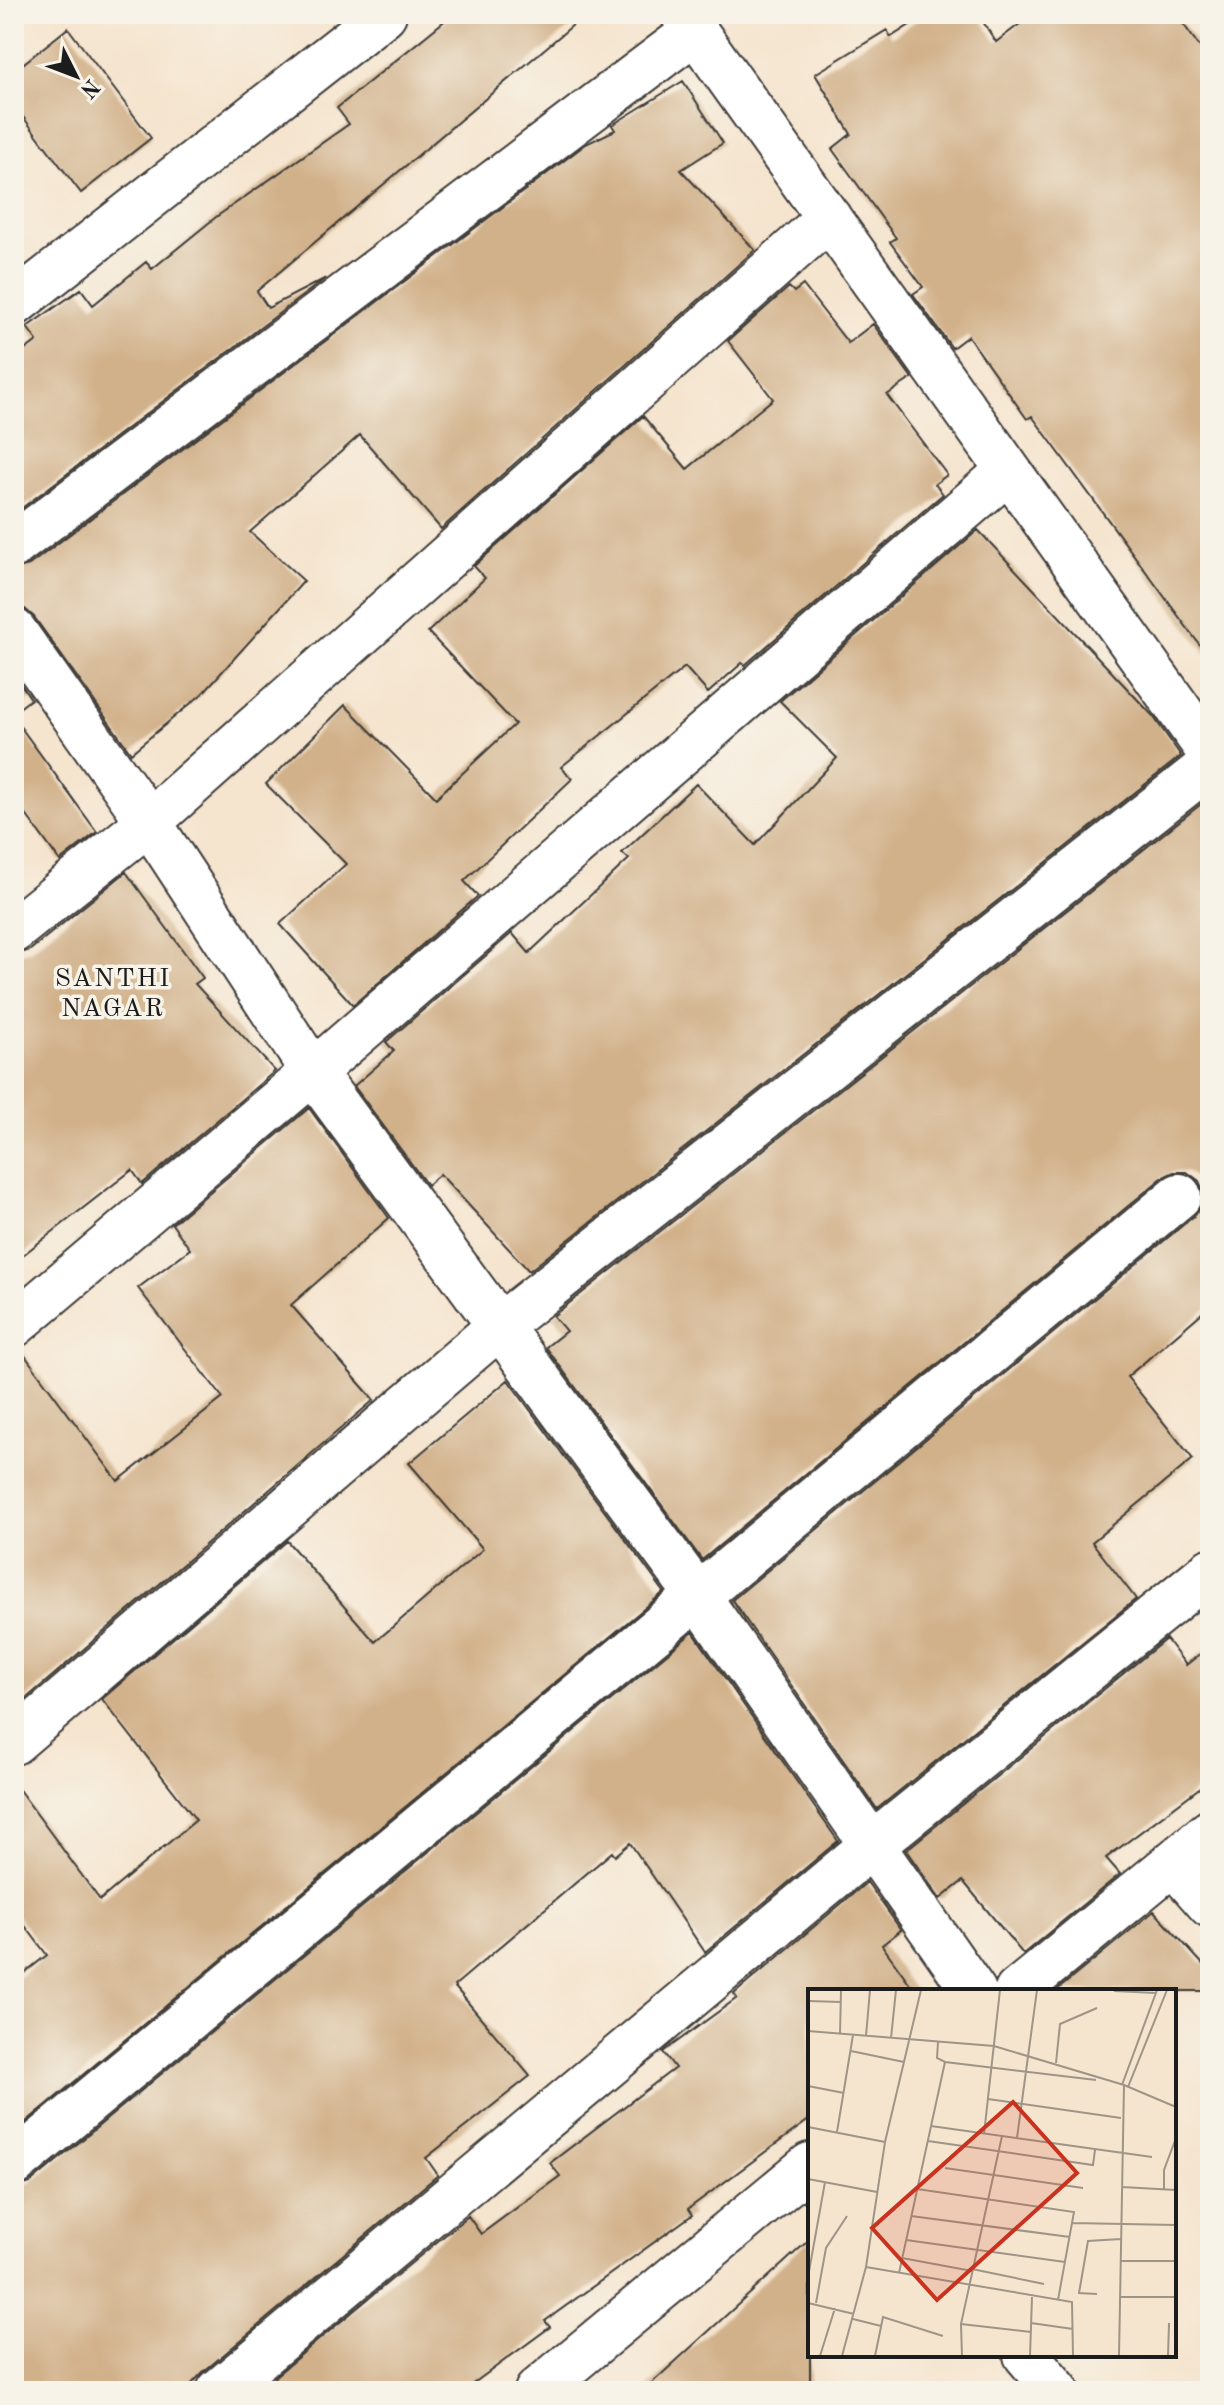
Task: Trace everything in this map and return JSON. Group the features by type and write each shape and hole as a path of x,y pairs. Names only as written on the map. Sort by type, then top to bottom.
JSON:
{"street":[{"path":"14,304 384,14"},
{"path":"14,545 689,22 1210,753"},
{"path":"14,930 149,822 829,218"},
{"path":"14,1325 313,1072 1008,471"},
{"path":"14,631 149,822 313,1072 698,1596 973,1989"},
{"path":"14,1742 501,1325 1210,765"},
{"path":"14,2164 1179,1196"},
{"path":"219,2391 871,1846 1210,1571"},
{"path":"1019,1989 1210,1832"},
{"path":"1173,1863 1210,1905"},
{"path":"537,2391 808,2167"},
{"path":"1028,2357 1057,2391"}],"building":[{"path":"453,14 586,14 257,291 268,308 326,278 14,514 14,358 37,341 27,327 81,289 93,305 146,262 152,269 216,217 349,124 337,108"},
{"path":"927,14 978,14 996,42 1033,14 1176,14 1210,61 1210,659 1032,416 1027,419 968,336 952,348 913,294 923,287 890,242 896,238 832,149 851,134 815,74 887,30 891,37"},
{"path":"68,28 151,138 81,193 14,105 14,71"},
{"path":"683,81 723,143 681,170 755,250 441,529 360,435 250,532 304,581 202,694 131,753 34,617 25,609 14,606 14,569 29,565 586,144 615,130 612,125"},
{"path":"803,285 848,343 873,324 912,378 887,395 947,475 935,484 943,494 745,665 742,663 708,693 685,667 561,767 572,779 464,881 478,896 353,1005 280,924 346,864 266,784 345,705 436,798 515,724 428,632 485,578 474,566 643,416 687,469 773,399 728,341 789,287 794,292"},
{"path":"978,530 1153,716 1181,756 529,1271 440,1174 427,1185 354,1086 394,1051 386,1042 512,933 529,953 629,859 622,853 696,784 755,845 837,758 780,701"},
{"path":"14,674 31,699 14,712"},
{"path":"14,718 97,832 60,861 14,798"},
{"path":"1210,797 1210,1306 1127,1377 1193,1459 1092,1542 1136,1599 877,1809 732,1600 1195,1215 1203,1204 1204,1193 1199,1181 1187,1172 1174,1172 1163,1177 702,1560 546,1347 566,1331 553,1316"},
{"path":"126,872 203,978 195,984 275,1071 142,1184 132,1170 14,1262 14,955 30,950"},
{"path":"309,1108 389,1218 291,1305 374,1400 14,1709 14,1349 20,1349 118,1481 223,1398 138,1288 190,1249 172,1224"},
{"path":"508,1380 664,1592 14,2132 14,1981 47,1955 14,1911 14,1783 100,1900 196,1820 102,1699 287,1541 375,1642 483,1549 409,1463"},
{"path":"693,1632 838,1841 705,1952 630,1843 615,1856 612,1852 454,1986 530,2076 426,2158 438,2175 203,2372 185,2391 14,2391 14,2188 30,2183"},
{"path":"1166,1639 1186,1665 1210,1646 1210,1780 1106,1858 1120,1874 1023,1954 963,1881 940,1899 906,1850"},
{"path":"867,1882 901,1930 882,1945 914,1989 808,1989 808,2120 688,2209 692,2215 545,2321 550,2327 463,2391 284,2391 274,2377 468,2216 481,2234 560,2176 550,2163 675,2068 663,2052 737,1998 734,1994"},
{"path":"1154,1911 1210,1972 1210,1991 1058,1989"},
{"path":"808,2241 810,2391 643,2391"}],"district":[{"name":"SANTHI NAGAR","path":"113,994"}]}
